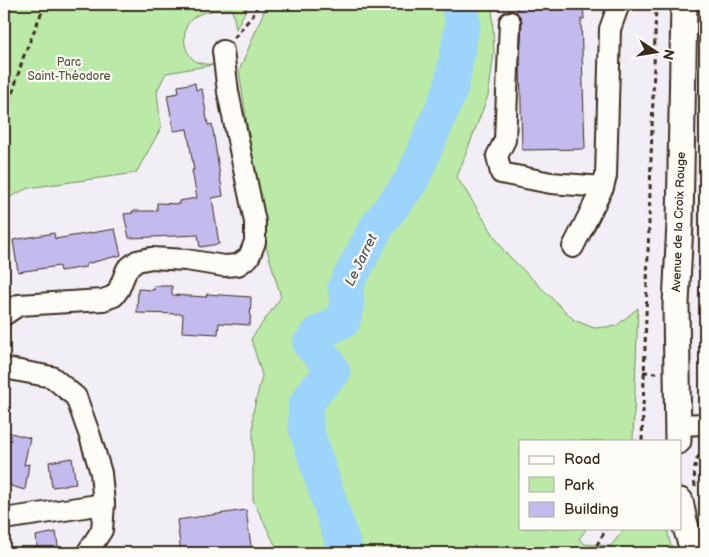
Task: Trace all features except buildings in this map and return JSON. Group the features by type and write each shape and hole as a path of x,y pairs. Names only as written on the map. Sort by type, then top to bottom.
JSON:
{"main road":[{"name":"Avenue de la Croix Rouge","path":"678,433 676,304 680,223 684,4"},
{"path":"688,498 684,521 694,553"}],"street":[{"path":"573,247 603,187 606,176 610,29 619,4"},
{"path":"510,22 505,140 497,156 501,173 551,183 603,187"},
{"path":"4,315 19,306 103,300 114,296 127,269 137,261 151,258 177,259 224,266 238,265 249,257 256,242 255,222 228,92 223,50"},
{"path":"4,368 52,377 76,397 101,473 104,504 102,530 87,553"},
{"path":"678,433 705,424"},
{"path":"4,518 104,504"}],"path":[{"path":"4,109 13,92 23,58 45,4"},
{"path":"223,50 253,15 258,4"},
{"path":"642,440 656,4"},
{"path":"688,498 695,464 705,448"},
{"path":"592,553 606,530"}],"green space":[{"name":"Parc Saint-Théodore","path":"4,4 249,4 236,29 232,9 202,13 189,22 184,41 188,53 197,62 213,65 166,73 157,91 161,128 136,173 28,188 4,200"},
{"path":"267,4 492,4 494,54 488,96 457,177 504,251 574,320 594,328 616,326 638,308 633,440 519,440 519,530 586,530 579,539 585,544 611,546 623,530 667,530 670,543 675,553 279,553 253,500 253,412 262,375 251,339 281,297 265,243 239,71"}],"waterway":[{"name":"Le Jarret","path":"346,553 306,429 305,406 316,390 333,372 326,360 310,344 320,332 343,321 347,301 345,287 377,226 412,180 451,88 463,22 458,4"}]}
